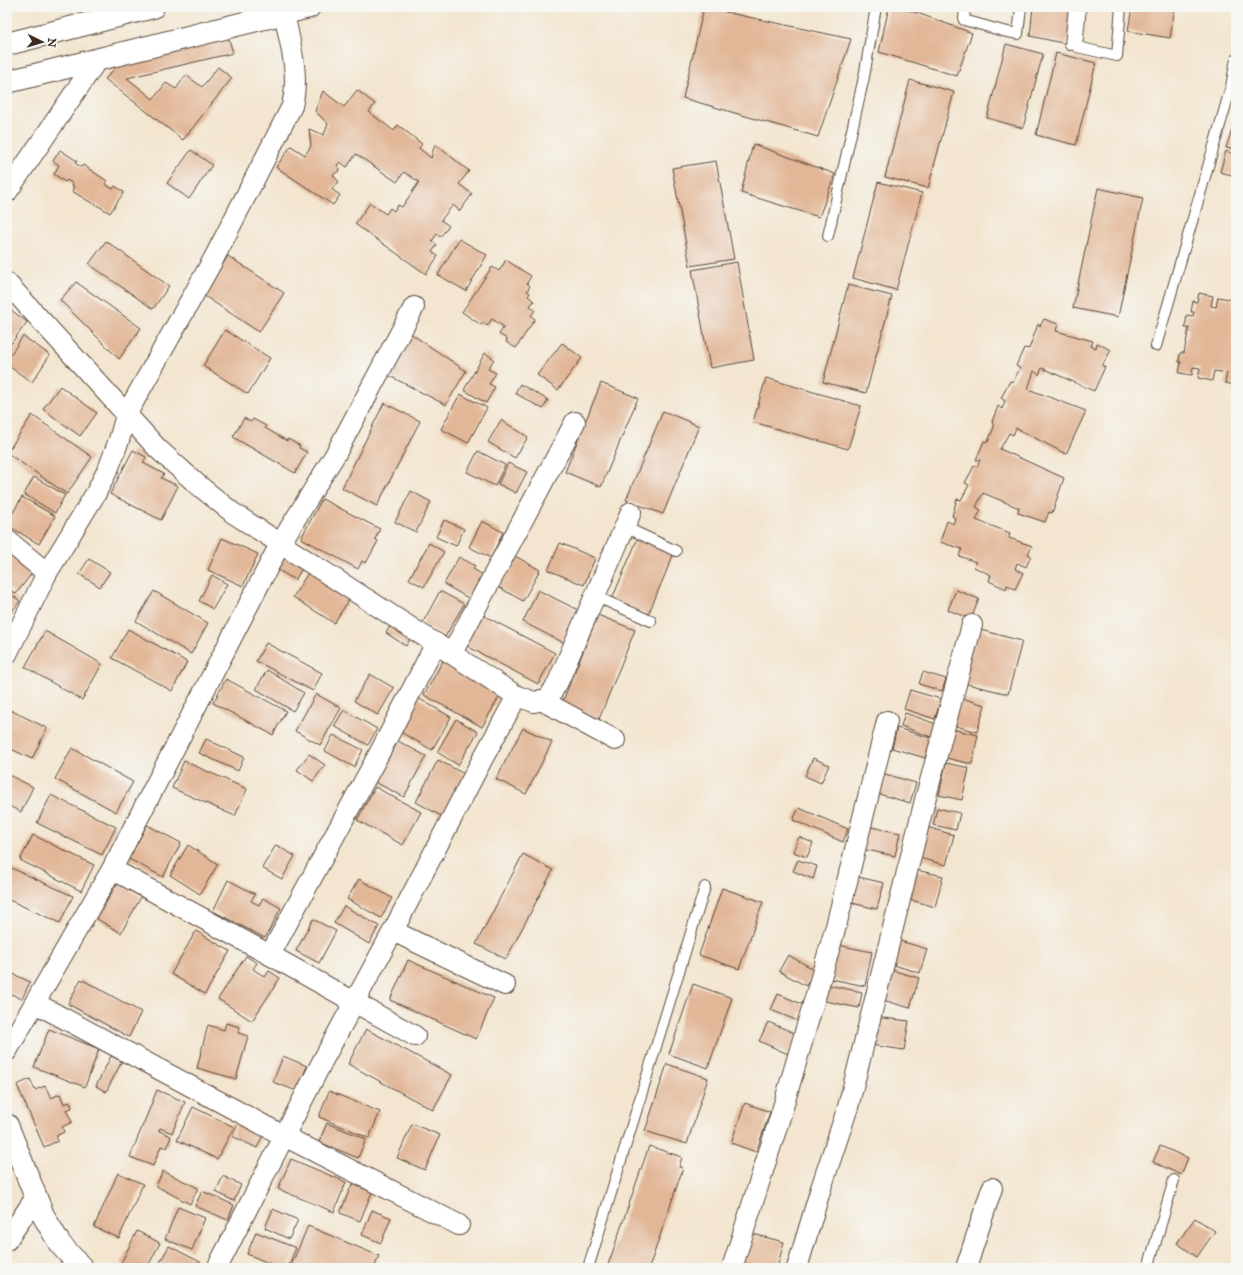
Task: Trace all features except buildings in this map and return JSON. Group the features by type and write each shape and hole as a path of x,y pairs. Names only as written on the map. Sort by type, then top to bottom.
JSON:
{"main road":[{"path":"7,44 153,7"},
{"path":"7,82 309,7"},
{"path":"7,1125 43,1215 60,1244 82,1268"}],"street":[{"path":"7,654 47,573 96,493 109,467 126,415 214,260 292,106 295,92 295,72 284,13"},
{"path":"7,192 97,60"},
{"path":"7,283 158,449 197,484 233,513 518,696 534,702 548,699 558,682 628,520"},
{"path":"7,1051 112,869 280,544 335,455 414,306"},
{"path":"270,954 381,750 444,648 575,422"},
{"path":"7,540 47,573"},
{"path":"798,1268 821,1188 848,1107 923,808 972,625"},
{"path":"224,1266 284,1136 518,696"},
{"path":"541,700 615,740"},
{"path":"732,1268 781,1114 836,926 887,721"},
{"path":"112,869 270,954 415,1036"},
{"path":"393,932 505,985"},
{"path":"35,1003 284,1136 459,1225"},
{"path":"966,1268 992,1188"},
{"path":"7,1240 36,1197"}],"lane":[{"path":"828,236 864,77 876,7"},
{"path":"965,7 964,20 1018,34 1021,7"},
{"path":"1070,45 1074,7"},
{"path":"1081,7 1077,47 1117,56 1120,7"},
{"path":"1156,346 1231,87 1236,59"},
{"path":"628,520 676,551"},
{"path":"595,596 651,621"},
{"path":"588,1268 704,887"},
{"path":"1148,1268 1174,1180"}]}
